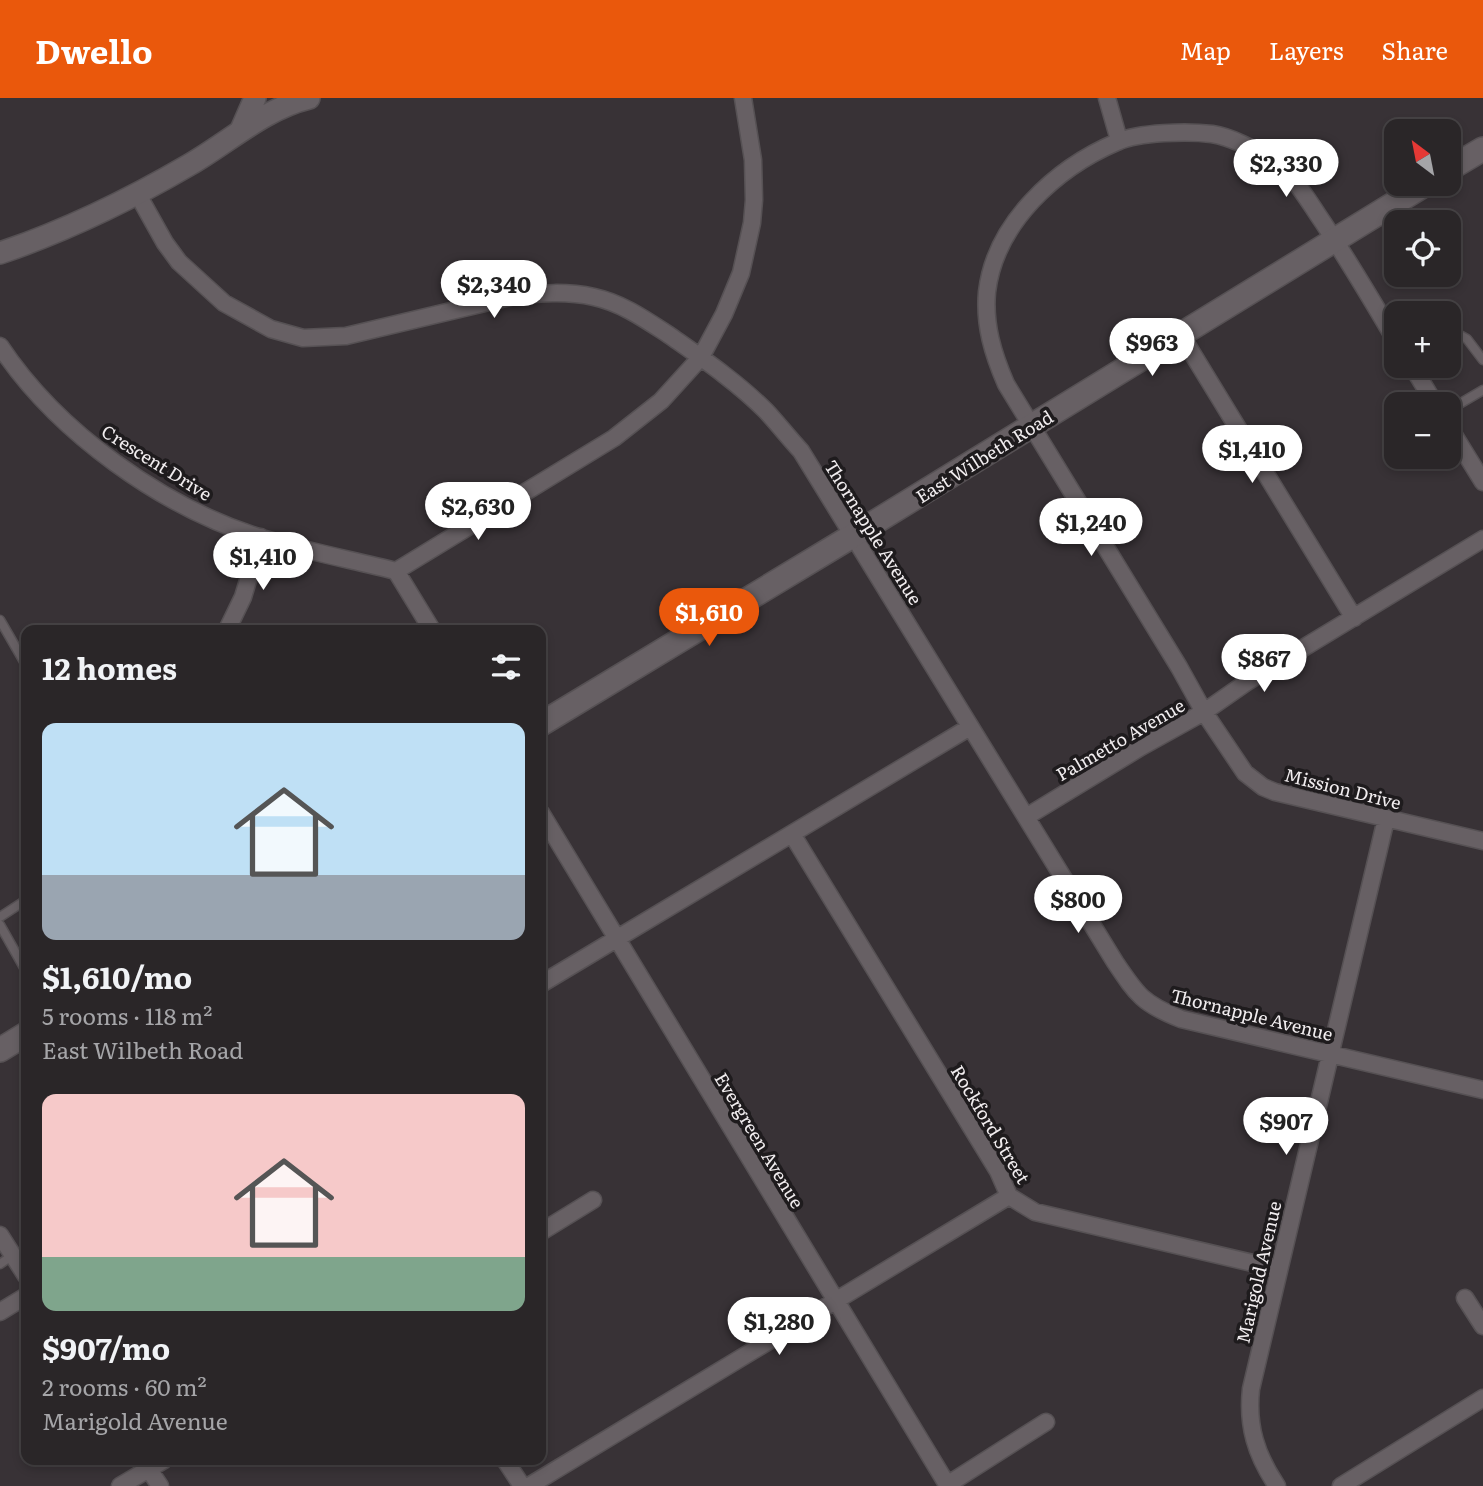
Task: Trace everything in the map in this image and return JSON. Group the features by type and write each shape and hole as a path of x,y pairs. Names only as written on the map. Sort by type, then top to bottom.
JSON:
{"main road":[{"path":"1461,162 1483,149"},
{"name":"East Wilbeth Road","path":"546,721 1032,427 1406,196"},
{"path":"0,1050 21,1037"}],"street":[{"path":"241,130 255,98"},
{"path":"0,253 93,215 137,193 207,154 241,130 275,111 309,98"},
{"path":"429,625 396,571 614,438 661,401 701,357 724,314 740,273 752,223 753,160 743,98"},
{"path":"1107,98 1119,140 1183,132 1214,134 1272,161 1289,175 1335,239 1384,321"},
{"name":"Mission Drive","path":"1119,140 1076,165 1030,203 1002,246 992,270 987,306 988,334 993,356 1006,384 1204,712 1245,773 1275,792 1483,841"},
{"name":"Thornapple Avenue","path":"137,193 165,243 179,261 224,303 271,330 303,338 345,336 514,296 567,293 595,297 634,313 701,357 768,413 801,451 1121,971 1147,1003 1181,1019 1483,1090"},
{"path":"1181,335 1354,618"},
{"name":"Crescent Drive","path":"0,346 43,399 88,442 117,465 168,496 210,518 261,537 396,571"},
{"path":"1461,446 1483,482"},
{"path":"229,625 243,597 261,537"},
{"name":"Palmetto Avenue","path":"1026,817 1204,712 1247,682 1483,539"},
{"path":"546,982 970,727"},
{"name":"Marigold Avenue","path":"1277,1486 1264,1467 1251,1426 1250,1402 1257,1356 1332,1054 1386,819"},
{"name":"Evergreen Avenue","path":"546,821 948,1485"},
{"name":"Rockford Street","path":"792,834 998,1171 1009,1196 1035,1212 1278,1269"},
{"path":"529,1486 1009,1196"},
{"path":"546,1229 593,1200"},
{"path":"0,1235 6,1260 21,1272"},
{"path":"1465,1298 1483,1326"},
{"path":"0,1312 21,1299"},
{"path":"1341,1486 1483,1398"},
{"path":"948,1485 1046,1422"},
{"path":"120,1486 145,1465"},
{"path":"147,1465 160,1486"},
{"path":"508,1465 522,1486"}],"lane":[{"path":"1461,336 1467,339 1483,360"},
{"path":"1461,403 1483,390"},
{"path":"0,620 21,656"},
{"path":"0,917 21,903"},
{"path":"0,925 21,962"}]}
